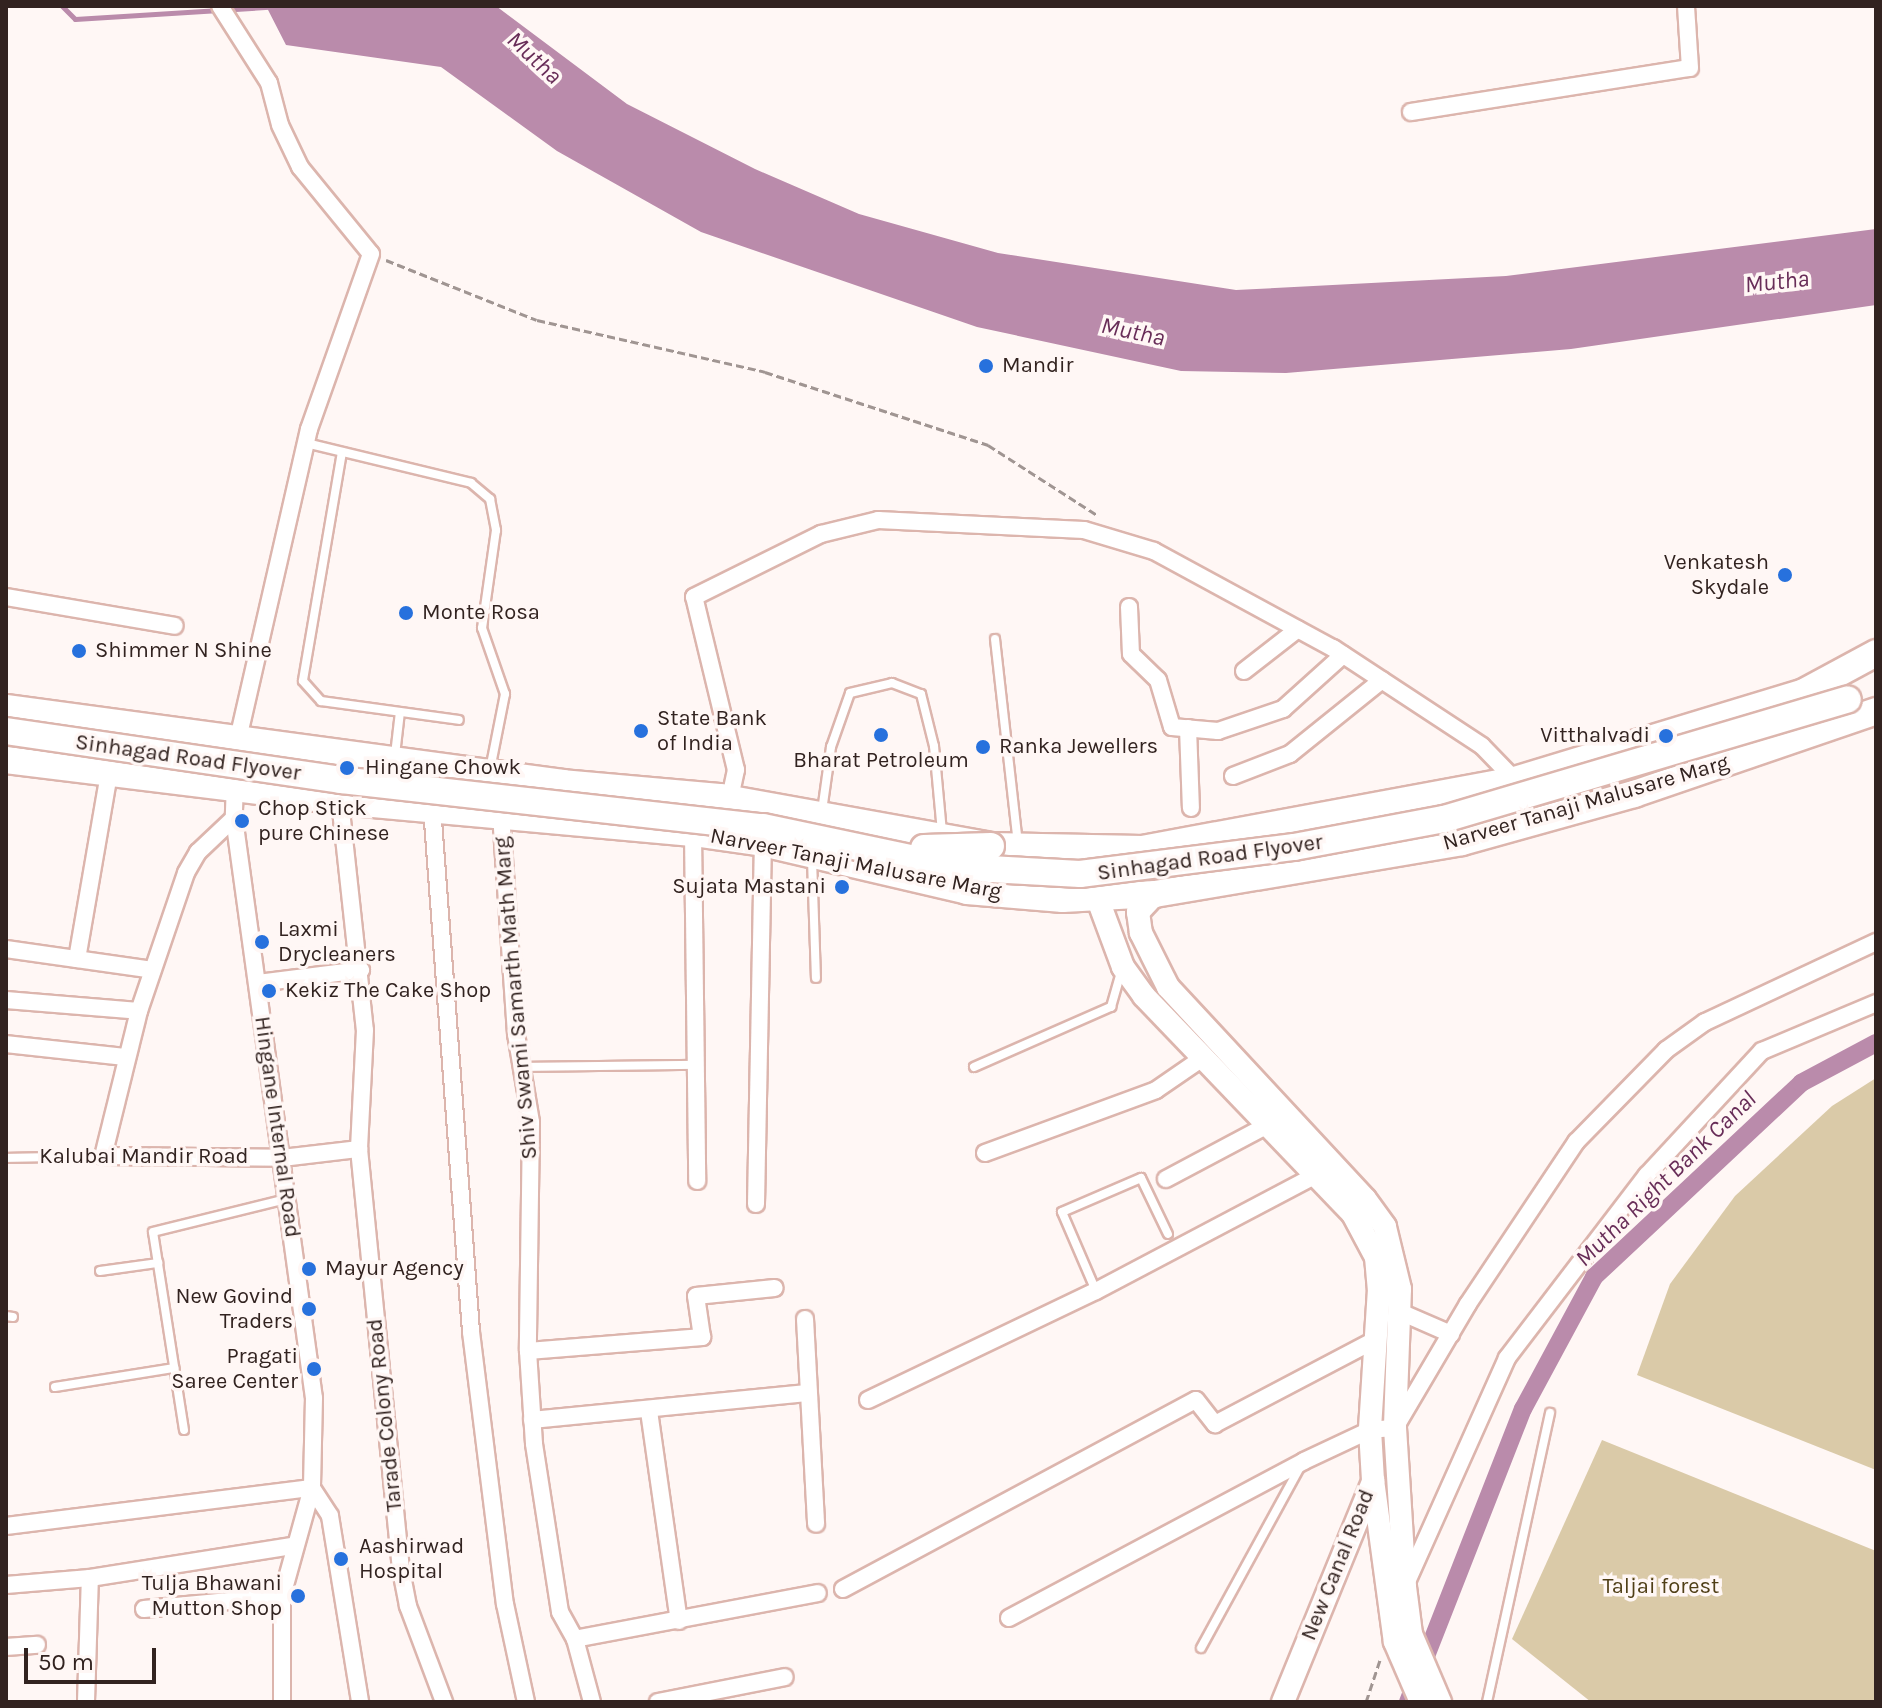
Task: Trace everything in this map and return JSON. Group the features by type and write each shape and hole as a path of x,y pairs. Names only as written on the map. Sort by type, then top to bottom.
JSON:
{"main road":[{"name":"Narveer Tanaji Malusare Marg","path":"1804,692 1876,653"},
{"name":"Narveer Tanaji Malusare Marg","path":"6,708 489,773 730,798 822,812 991,846 1142,849 1515,780 1876,668"},
{"name":"Sinhagad Road Flyover","path":"6,731 294,774 763,827 953,867 1080,874 1184,864 1444,819 1876,693"},
{"name":"Narveer Tanaji Malusare Marg","path":"6,760 340,801 693,833 763,843 967,891 1097,897 1155,894 1462,842 1634,794 1876,711"},
{"name":"Sinhagad Road Flyover","path":"6,722 727,809 916,847 949,851 991,846"}],"street":[{"path":"220,6 241,44 269,83 280,125 300,167 371,254"},
{"path":"1411,112 1690,68 1686,6"},
{"name":"Hingane Internal Road","path":"282,1702 282,1596 293,1546 312,1488 314,1398 234,818 236,739 306,443 371,254"},
{"path":"730,798 736,770 694,597 821,534 878,520 1084,530 1154,551 1343,655 1482,746 1515,780"},
{"path":"6,597 175,626"},
{"path":"1129,607 1131,654 1158,680 1172,727 1218,731 1283,709 1343,655"},
{"path":"1244,671 1298,629"},
{"path":"1233,776 1290,754 1382,680"},
{"path":"1188,728 1191,808"},
{"path":"77,959 109,774"},
{"name":"Tarade Colony Road","path":"340,801 361,970 365,1030 359,1149 401,1570 408,1606 444,1702"},
{"path":"432,807 471,1332 505,1604 526,1702"},
{"name":"Shiv Swami Samarth Math Marg","path":"501,814 522,1067 531,1122 528,1351 532,1420 560,1612 575,1639 592,1702"},
{"path":"103,1156 139,1011 186,873 198,852 234,818"},
{"path":"693,833 697,1181"},
{"path":"756,1204 763,843"},
{"path":"1142,849 1109,874 1097,897 1123,967 1204,1057 1277,1119 1385,1227 1397,1263 1395,1428 1405,1587 1400,1633 1440,1702"},
{"path":"1155,894 1138,912 1149,957 1168,987 1277,1119 1316,1175 1353,1214 1376,1257 1377,1339 1370,1430 1373,1480 1400,1633 1421,1702"},
{"path":"1395,1428 1451,1334 1576,1142 1666,1050 1705,1022 1876,942"},
{"path":"6,949 153,970"},
{"path":"258,983 361,970"},
{"path":"6,1000 139,1011"},
{"path":"1405,1587 1507,1358 1647,1175 1762,1051 1876,1003"},
{"path":"6,1044 126,1057"},
{"path":"985,1153 1156,1090 1204,1057"},
{"path":"1166,1179 1277,1119"},
{"path":"282,1158 359,1149"},
{"name":"Kalubai Mandir Road","path":"103,1156 282,1158"},
{"path":"868,1400 1096,1291 1316,1175"},
{"path":"528,1351 702,1337 696,1296 775,1288"},
{"path":"1398,1311 1451,1334"},
{"path":"805,1319 816,1524"},
{"path":"843,1589 1196,1400 1215,1424 1377,1339"},
{"path":"532,1420 649,1411 807,1393"},
{"path":"649,1411 679,1621"},
{"path":"1009,1618 1304,1461 1370,1430 1395,1428"},
{"name":"New Canal Road","path":"1283,1702 1395,1428"},
{"path":"6,1526 312,1488 330,1516 360,1702"},
{"path":"6,1585 90,1578 293,1546"},
{"path":"86,1702 90,1578"},
{"path":"575,1639 818,1593"},
{"path":"144,1609 282,1596"},
{"path":"6,1647 37,1645"},
{"path":"658,1702 785,1677"}],"lane":[{"path":"306,443 471,483 490,499 496,530 482,628 505,694 489,773"},
{"path":"342,452 303,681 321,701 459,720"},
{"path":"995,639 1018,847"},
{"path":"822,812 831,747 850,693 892,683 921,694 934,746 943,838"},
{"path":"394,760 400,712"},
{"path":"811,854 816,978"},
{"path":"974,1067 1111,1007 1123,967"},
{"path":"522,1067 696,1065"},
{"name":"Kalubai Mandir Road","path":"6,1158 103,1156"},
{"path":"1096,1291 1062,1212 1141,1178 1168,1234"},
{"path":"184,1430 153,1232 287,1199"},
{"path":"100,1271 158,1263"},
{"path":"55,1387 174,1368"},
{"path":"1487,1702 1550,1413"},
{"path":"1201,1648 1304,1461"}],"path":[{"path":"371,254 537,320 765,372 988,445 1103,518"},
{"path":"1366,1702 1400,1633"}],"green space":[{"path":"1876,1078 1876,1470 1637,1375 1670,1284 1735,1196 1832,1106"},
{"name":"Taljai forest","path":"1602,1440 1876,1551 1876,1702 1591,1702 1512,1639"}],"water":[{"name":"Mutha","path":"266,6 496,6 627,104 755,169 859,214 998,253 1236,290 1506,276 1876,229 1876,305 1571,349 1286,373 1181,371 977,327 701,232 557,151 441,67 286,45"}],"waterway":[{"path":"62,6 75,19 281,6"},
{"name":"Mutha Right Bank Canal","path":"1408,1702 1523,1409 1594,1277 1801,1083 1876,1043"}],"place":[{"name":"Mandir","path":"986,366"},
{"name":"Venkatesh Skydale","path":"1785,575"},
{"name":"Monte Rosa","path":"406,613"},
{"name":"Shimmer N Shine","path":"79,651"},
{"name":"State Bank of India","path":"641,731"},
{"name":"Bharat Petroleum","path":"881,735"},
{"name":"Vitthalvadi","path":"1666,736"},
{"name":"Ranka Jewellers","path":"983,747"},
{"name":"Hingane Chowk","path":"347,768"},
{"name":"Chop Stick pure Chinese","path":"242,821"},
{"name":"Sujata Mastani","path":"842,887"},
{"name":"Laxmi Drycleaners","path":"262,942"},
{"name":"Kekiz The Cake Shop","path":"269,991"},
{"name":"Mayur Agency","path":"309,1269"},
{"name":"New Govind Traders","path":"309,1309"},
{"name":"Pragati Saree Center","path":"314,1369"},
{"name":"Aashirwad Hospital","path":"341,1559"},
{"name":"Tulja Bhawani Mutton Shop","path":"298,1596"}]}
